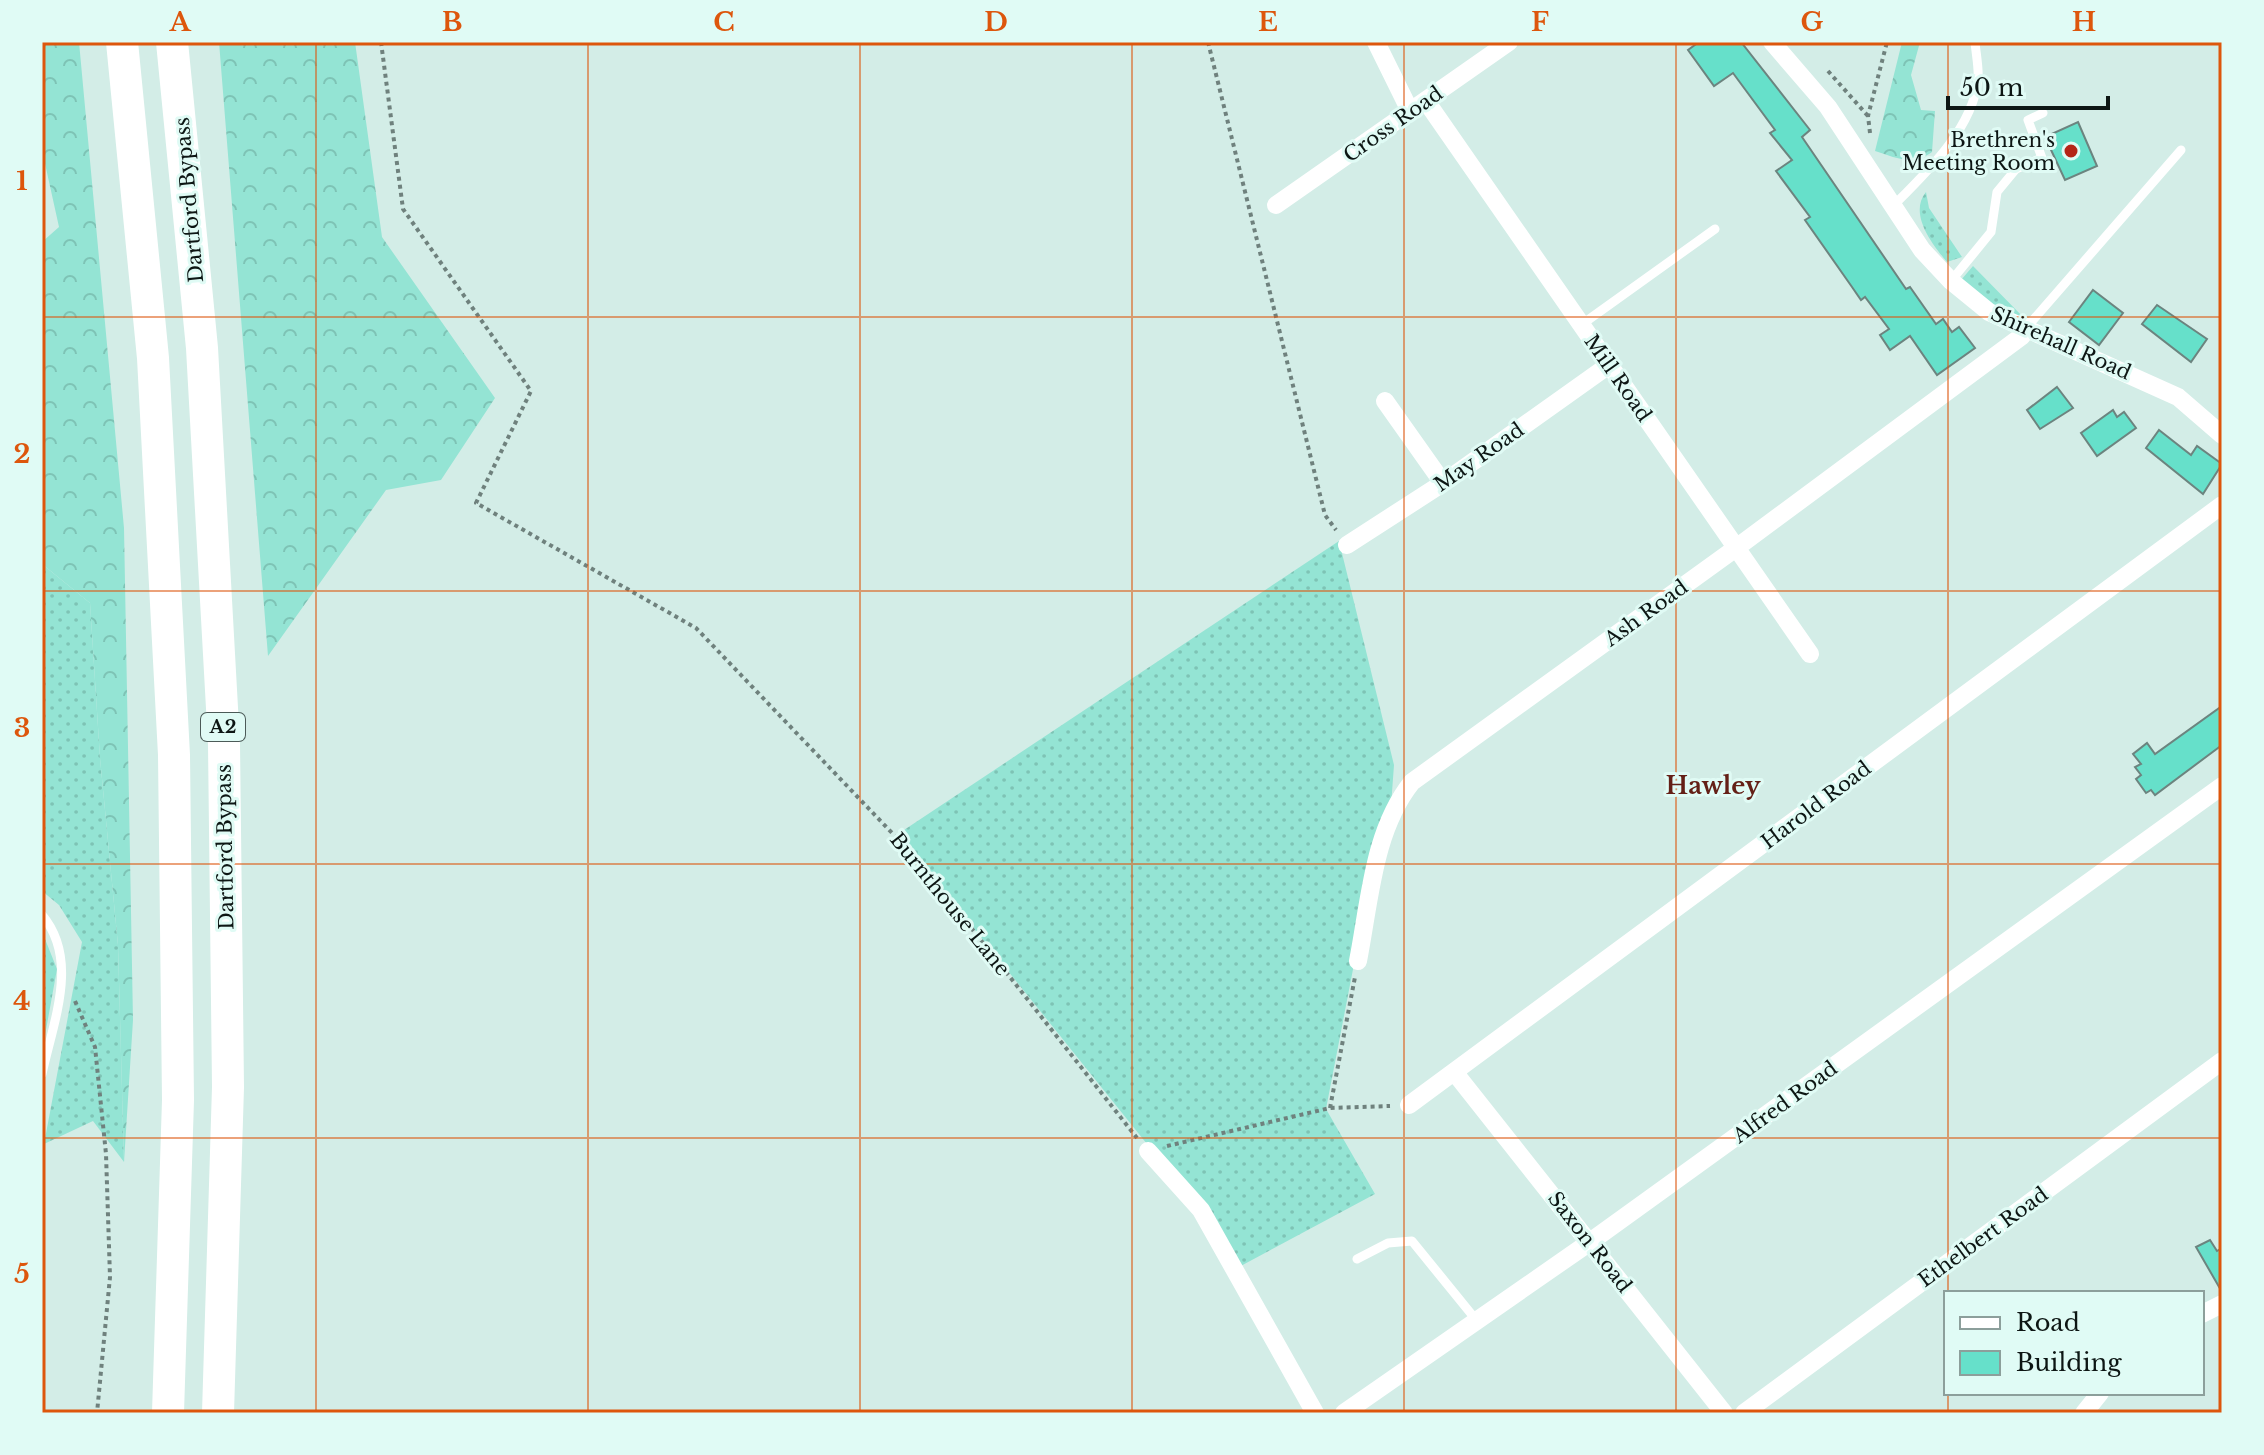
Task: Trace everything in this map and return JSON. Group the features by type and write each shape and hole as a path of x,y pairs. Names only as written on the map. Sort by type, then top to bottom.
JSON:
{"highway":[{"name":"A2","path":"122,42 153,358 174,755 178,1100 168,1413"},
{"name":"Dartford Bypass","path":"172,42 202,348 224,744 228,1087 218,1413"}],"street":[{"name":"Mill Road","path":"1376,42 1418,106 1581,325 1810,654"},
{"name":"Shirehall Road","path":"1772,42 1828,107 1863,154 1892,207 1922,250 1951,281 1989,312 2178,397 2222,435"},
{"name":"Cross Road","path":"1276,205 1506,43"},
{"name":"Ash Road","path":"1358,961 1382,837 1394,804 1412,782 1736,548 2022,336 2027,327"},
{"name":"May Road","path":"1347,545 1443,483 1609,365"},
{"path":"1385,401 1443,483"},
{"name":"Harold Road","path":"1409,1105 2222,505"},
{"name":"Alfred Road","path":"1344,1413 1590,1242 2222,786"},
{"name":"Ethelbert Road","path":"1744,1413 2222,1061"},
{"name":"Saxon Road","path":"1455,1073 1724,1413"},
{"path":"1148,1151 1201,1210 1315,1413"},
{"path":"2204,1313 2222,1304"},
{"path":"2084,1413 2098,1395"}],"lane":[{"path":"1892,207 1941,157 1963,120 1978,81 1975,42"},
{"path":"1951,281 1991,232 1997,192 2016,169 2042,158 2028,120 2043,113"},
{"path":"2027,327 2181,150"},
{"path":"1581,325 1715,229"},
{"path":"42,915 59,942 63,974 42,1074"},
{"path":"1357,1259 1388,1243 1412,1241 1477,1321"}],"path":[{"name":"Burnthouse Lane","path":"381,42 403,209 531,391 476,503 696,628 916,858 1148,1151"},
{"path":"1208,42 1325,515 1347,545"},
{"path":"1863,154 1870,136 1868,116 1887,42"},
{"path":"1828,71 1868,116"},
{"path":"1330,1108 1358,961"},
{"path":"63,974 95,1047 106,1154 110,1277 97,1413"},
{"path":"1148,1151 1330,1108 1409,1105"}],"green space":[{"path":"42,42 79,42 124,528 133,1020 124,1162 118,945 100,758 90,603 42,564 42,242 59,227 42,150"},
{"path":"219,42 355,42 382,237 495,398 441,480 386,490 268,656"},
{"path":"1902,42 1920,42 1911,75 1921,110 1935,111 1932,152 1911,160 1875,151"},
{"path":"1926,192 1929,208 1962,257 1947,262 1924,229 1920,210"},
{"path":"1973,266 2027,321 2021,327 1961,280"},
{"path":"1339,541 1394,765 1391,806 1378,840 1326,1109 1375,1194 1237,1268 1155,1154 898,834"},
{"path":"42,564 90,603 100,758 118,945 124,1162 93,1121 44,1144 82,942 59,905 42,891"},
{"path":"42,935 57,969 42,1052"}],"building":[{"path":"1699,42 1741,42 1810,130 1802,137 1906,289 1910,287 1936,324 1943,319 1952,332 1959,327 1975,348 1937,375 1910,336 1890,350 1880,335 1889,329 1865,297 1861,300 1805,220 1810,217 1776,171 1792,160 1770,133 1775,130 1733,73 1714,86 1688,50"},
{"name":"Brethren's Meeting Room","path":"2078,122 2097,166 2065,180 2045,137"},
{"path":"2093,290 2123,313 2099,345 2069,322"},
{"path":"2157,305 2207,339 2191,362 2142,324"},
{"path":"2057,387 2073,408 2040,429 2027,410"},
{"path":"2113,410 2117,417 2124,412 2136,428 2097,456 2081,433"},
{"path":"2159,430 2191,455 2197,446 2222,464 2203,494 2146,448"},
{"path":"2222,706 2222,745 2155,795 2151,790 2146,793 2136,779 2141,775 2135,767 2141,764 2133,754 2147,743 2155,754"},
{"path":"2210,1240 2217,1251 2222,1248 2222,1292 2196,1247"}],"place":[{"name":"Brethren's Meeting Room","path":"2071,151"}],"district":[{"name":"Hawley","path":"1713,785"}]}
